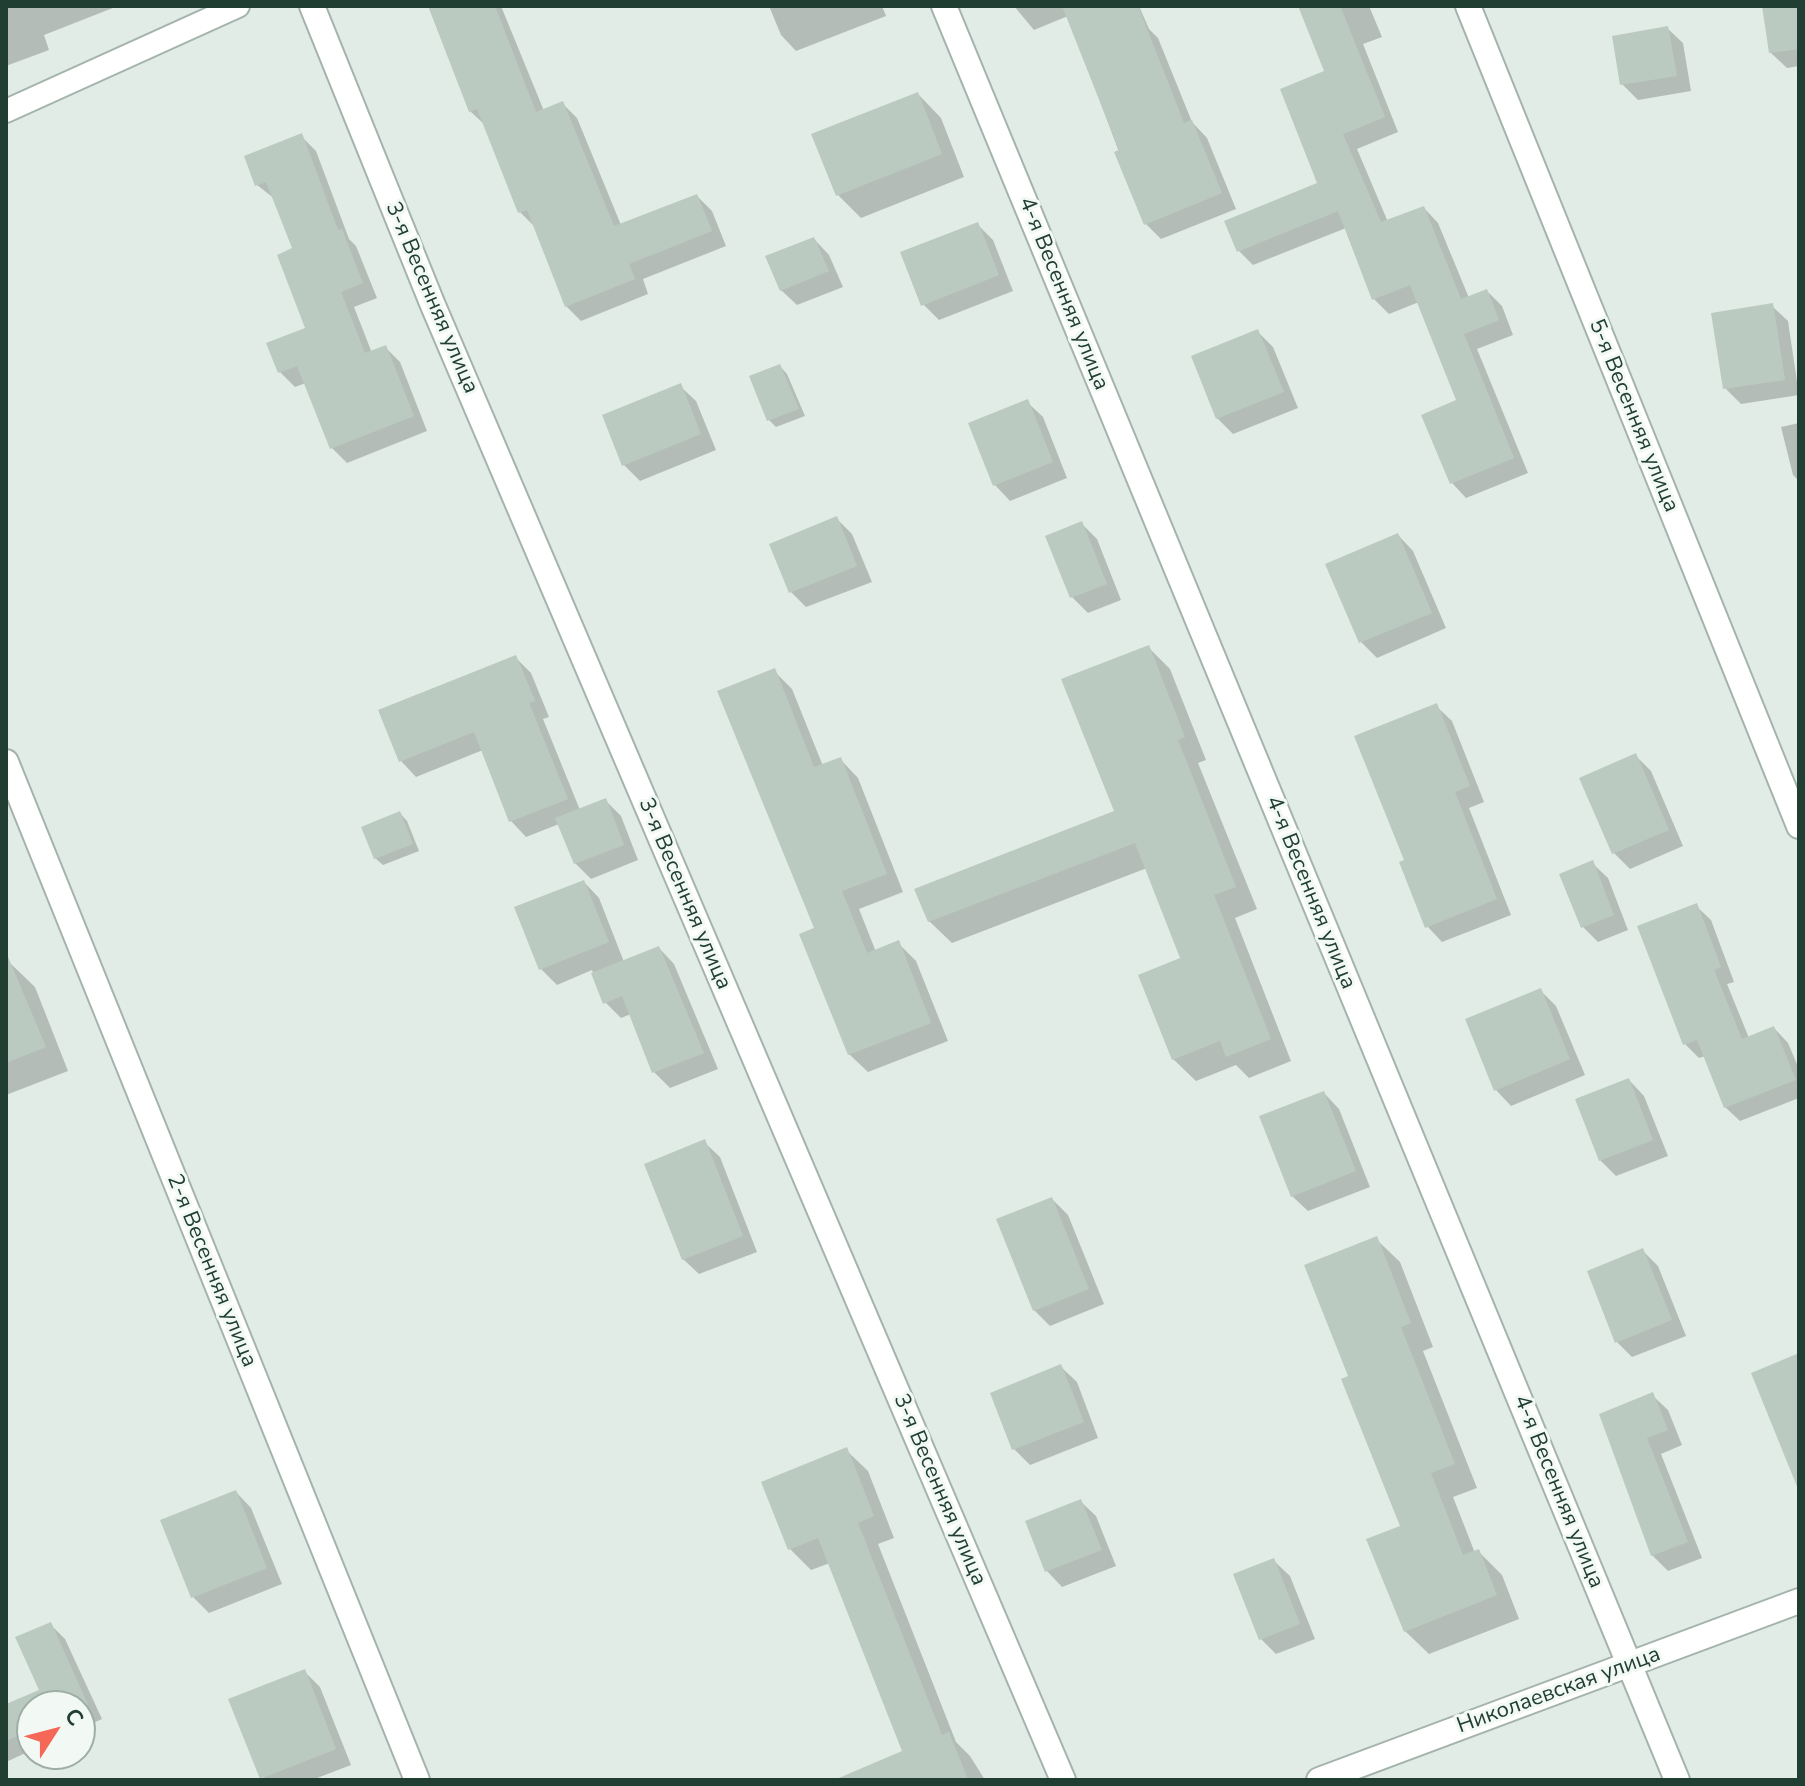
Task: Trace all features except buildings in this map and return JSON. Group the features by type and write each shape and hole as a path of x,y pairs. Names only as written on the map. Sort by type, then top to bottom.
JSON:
{"street":[{"name":"3-я Весенняя улица","path":"312,6 432,303 1063,1780"},
{"name":"4-я Весенняя улица","path":"944,6 1677,1780"},
{"name":"5-я Весенняя улица","path":"1468,6 1799,826"},
{"name":"2-я Весенняя улица","path":"6,762 417,1780"},
{"name":"Николаевская улица","path":"1319,1780 1799,1601"}],"lane":[{"path":"6,111 238,6"}]}
